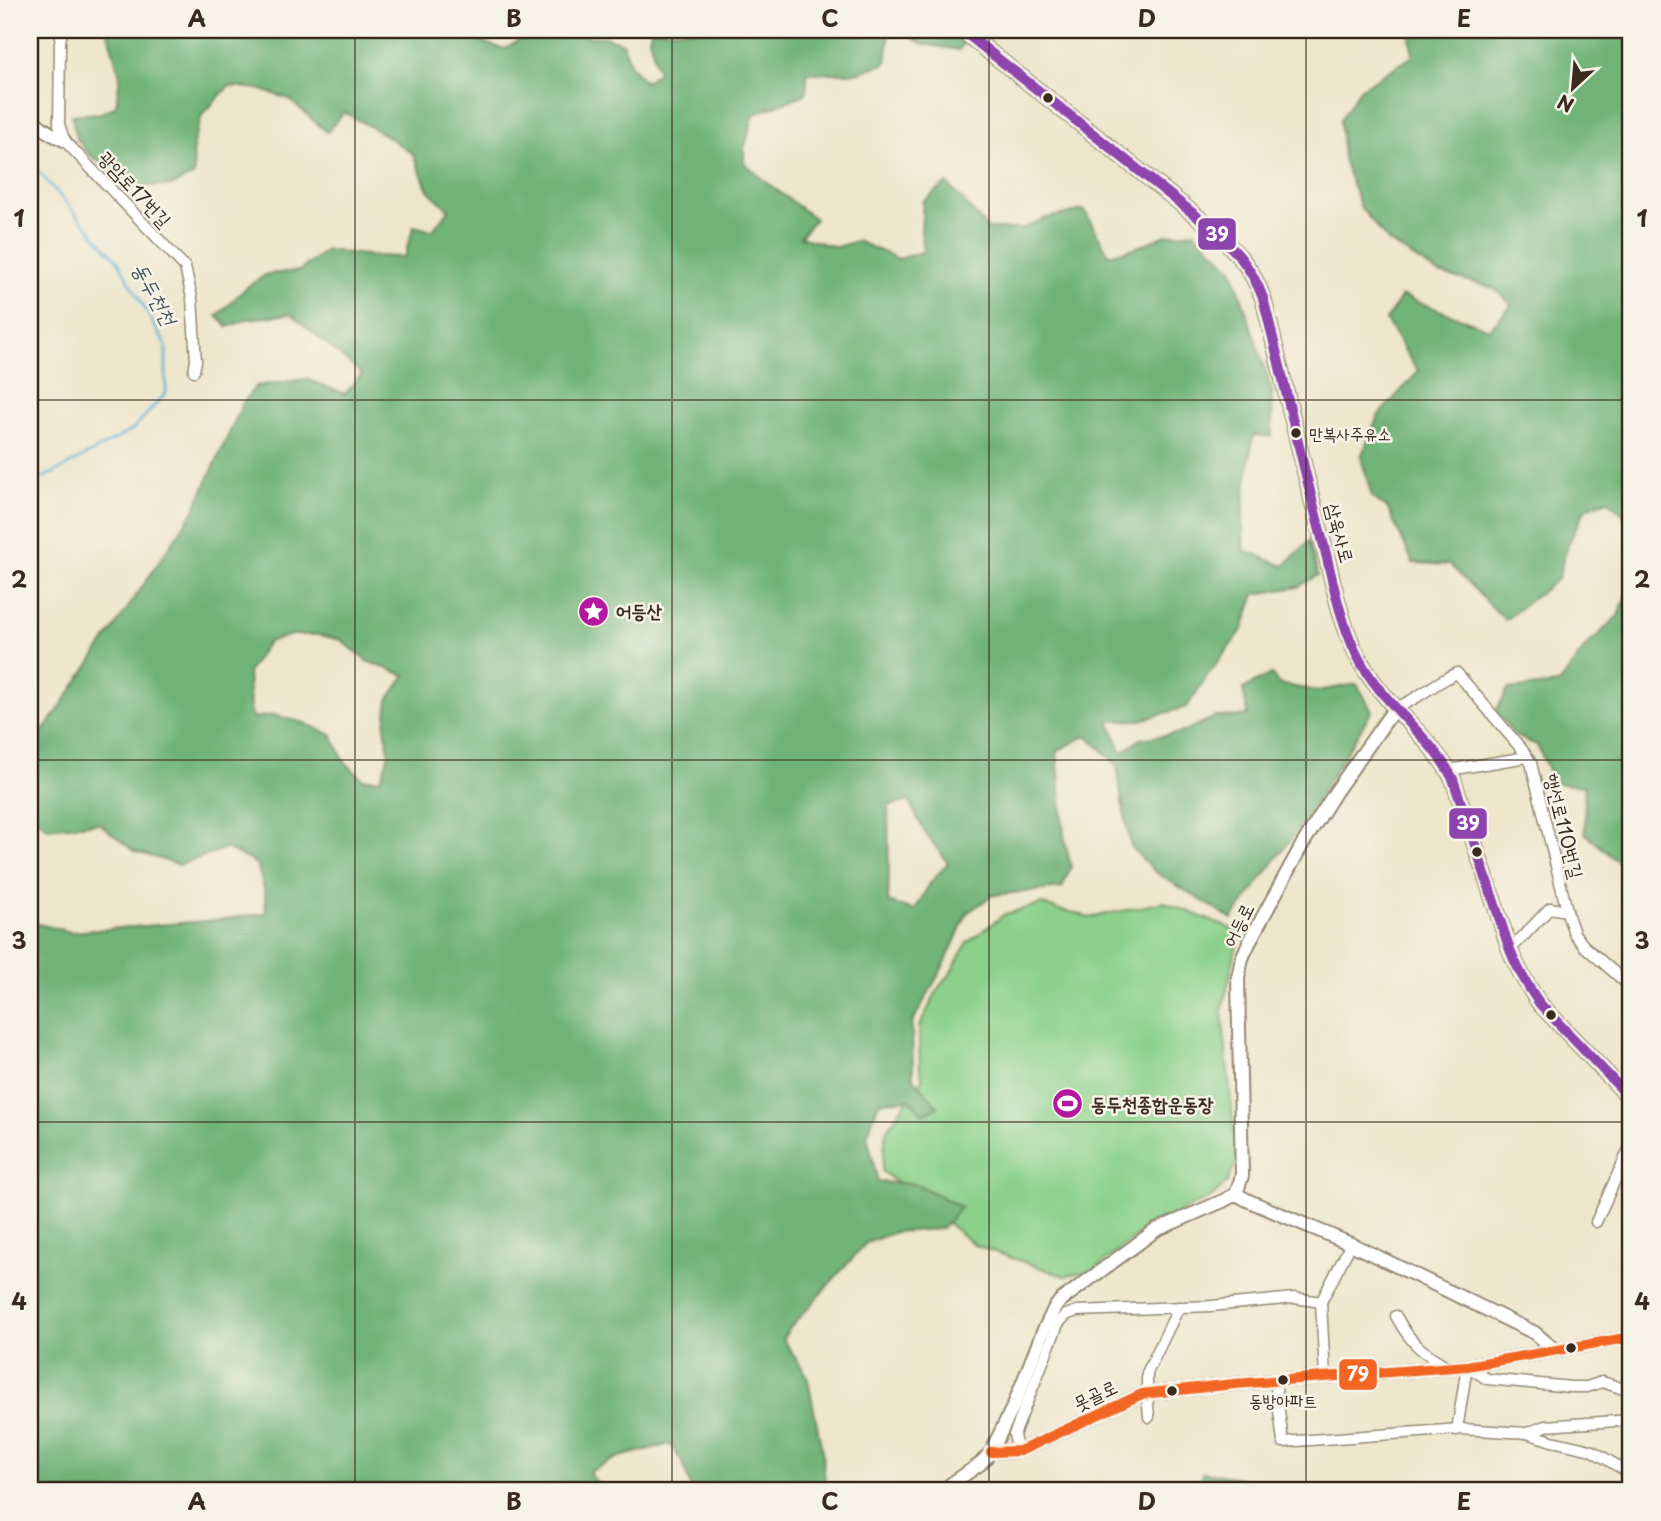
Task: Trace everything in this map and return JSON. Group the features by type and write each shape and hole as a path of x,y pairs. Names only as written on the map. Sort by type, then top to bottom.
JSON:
{"main road":[{"name":"삼육사로","path":"962,30 1209,226 1237,252 1252,272 1264,305 1307,484 1350,638 1367,673 1449,770 1510,950 1523,978 1540,1004 1631,1099"}],"street":[{"path":"62,30 59,124 64,140"},
{"path":"30,117 51,135 64,140"},
{"name":"광암로17번길","path":"64,140 185,267 192,298 196,361 194,371"},
{"name":"행선로110번길","path":"1395,708 1410,703 1457,673 1531,763 1574,933 1583,945 1631,987"},
{"name":"어등로","path":"1236,1194 1242,1176 1238,978 1242,958 1302,845 1395,708"},
{"path":"1449,770 1527,757"},
{"path":"1510,950 1550,908 1567,911"},
{"path":"1596,1222 1631,1145"},
{"path":"941,1491 980,1464 991,1452 1014,1405 1041,1334 1060,1301 1156,1230 1236,1194 1351,1244 1535,1332 1555,1350"},
{"path":"1325,1376 1321,1302 1351,1244"},
{"path":"1017,1450 1014,1435 1058,1324 1066,1315 1077,1311 1211,1306 1295,1298 1321,1302"},
{"path":"1149,1417 1147,1373 1179,1307"},
{"path":"1396,1316 1421,1351 1448,1367"},
{"name":"못골로","path":"991,1452 1020,1451 1142,1394 1275,1380 1467,1366 1631,1337"},
{"path":"1457,1430 1467,1366 1487,1379 1571,1387 1587,1387 1602,1382 1631,1389"},
{"path":"1275,1380 1283,1443 1457,1430 1527,1433 1591,1450 1631,1474"},
{"path":"1527,1433 1545,1426 1631,1420"}],"green space":[{"path":"107,30 478,30 483,43 505,49 528,34 605,37 623,43 631,66 645,82 658,72 649,38 651,30 890,30 886,63 856,73 807,73 806,94 754,114 744,149 744,163 815,219 800,237 836,247 857,241 899,259 924,251 921,232 923,201 947,183 988,229 1022,229 1046,218 1084,210 1109,255 1166,235 1194,232 1232,268 1272,391 1272,437 1253,435 1244,507 1244,550 1284,566 1309,541 1318,575 1298,587 1255,594 1243,629 1187,707 1141,720 1109,721 1122,753 1140,739 1180,733 1215,717 1248,716 1243,689 1271,674 1279,684 1317,691 1357,684 1372,711 1301,825 1232,919 1155,872 1131,847 1117,765 1087,735 1057,751 1064,836 1071,867 1062,888 993,895 967,913 946,961 912,1023 913,1077 938,1107 923,1114 909,1099 879,1102 867,1136 878,1182 917,1184 961,1207 941,1229 895,1232 866,1243 783,1339 807,1375 822,1450 826,1491 692,1491 682,1462 670,1444 619,1457 589,1472 603,1491 30,1491 30,922 71,932 217,920 266,913 265,892 257,864 226,848 179,865 134,851 99,823 48,828 30,813 30,746 50,722 193,512 243,403 256,386 306,379 345,394 362,374 291,314 248,319 228,327 217,316 248,286 267,274 299,271 326,250 404,257 414,226 432,231 449,210 428,190 413,154 382,133 344,112 327,132 289,99 258,89 229,86 202,115 193,143 194,175 171,186 130,186 89,154 76,138 72,115 101,113 116,106 120,76","holes":["292,635 320,635 341,640 369,662 405,675 388,700 385,726 389,753 381,779 363,779 344,761 332,735 304,723 274,715 252,718 248,672 268,642","909,801 925,833 948,863 930,883 915,910 888,902 888,806"]},
{"path":"902,30 942,30 964,42 959,50 922,44"},
{"path":"1409,30 1604,30 1631,42 1631,534 1627,518 1608,500 1586,508 1567,546 1558,579 1505,620 1450,565 1413,563 1388,509 1372,497 1361,457 1378,416 1418,372 1386,320 1402,296 1489,329 1512,305 1494,288 1438,273 1389,242 1361,208 1343,159 1340,120 1360,89 1413,56"},
{"path":"1631,582 1631,873 1585,833 1584,786 1554,783 1537,745 1515,736 1496,711 1508,689 1559,684 1584,649 1618,616"},
{"name":"동두천종합운동장","path":"1164,902 1240,932 1222,1011 1237,1161 1226,1184 1212,1197 1148,1227 1094,1270 1064,1276 975,1245 882,1171 886,1131 923,1078 920,1069 919,1027 939,987 949,976 967,943 1005,914 1042,904 1088,918"},
{"path":"1203,1472 1291,1487 1320,1491 1194,1491"}],"waterway":[{"name":"동두천천","path":"30,162 118,261 166,346 166,393 132,430 54,473 30,482"}],"transit line":[{"name":"39","path":"962,30 1209,226 1247,267 1263,298 1337,601 1356,653 1377,687 1431,747 1453,779 1510,950 1527,985 1540,1004 1631,1099"},
{"name":"79","path":"991,1452 1020,1451 1142,1394 1467,1366 1631,1337"}],"place":[{"name":"만복사주유소","path":"1296,433"},
{"name":"어등산","path":"593,611"},
{"name":"동두천종합운동장","path":"1068,1104"},
{"name":"동방아파트","path":"1283,1380"}]}
